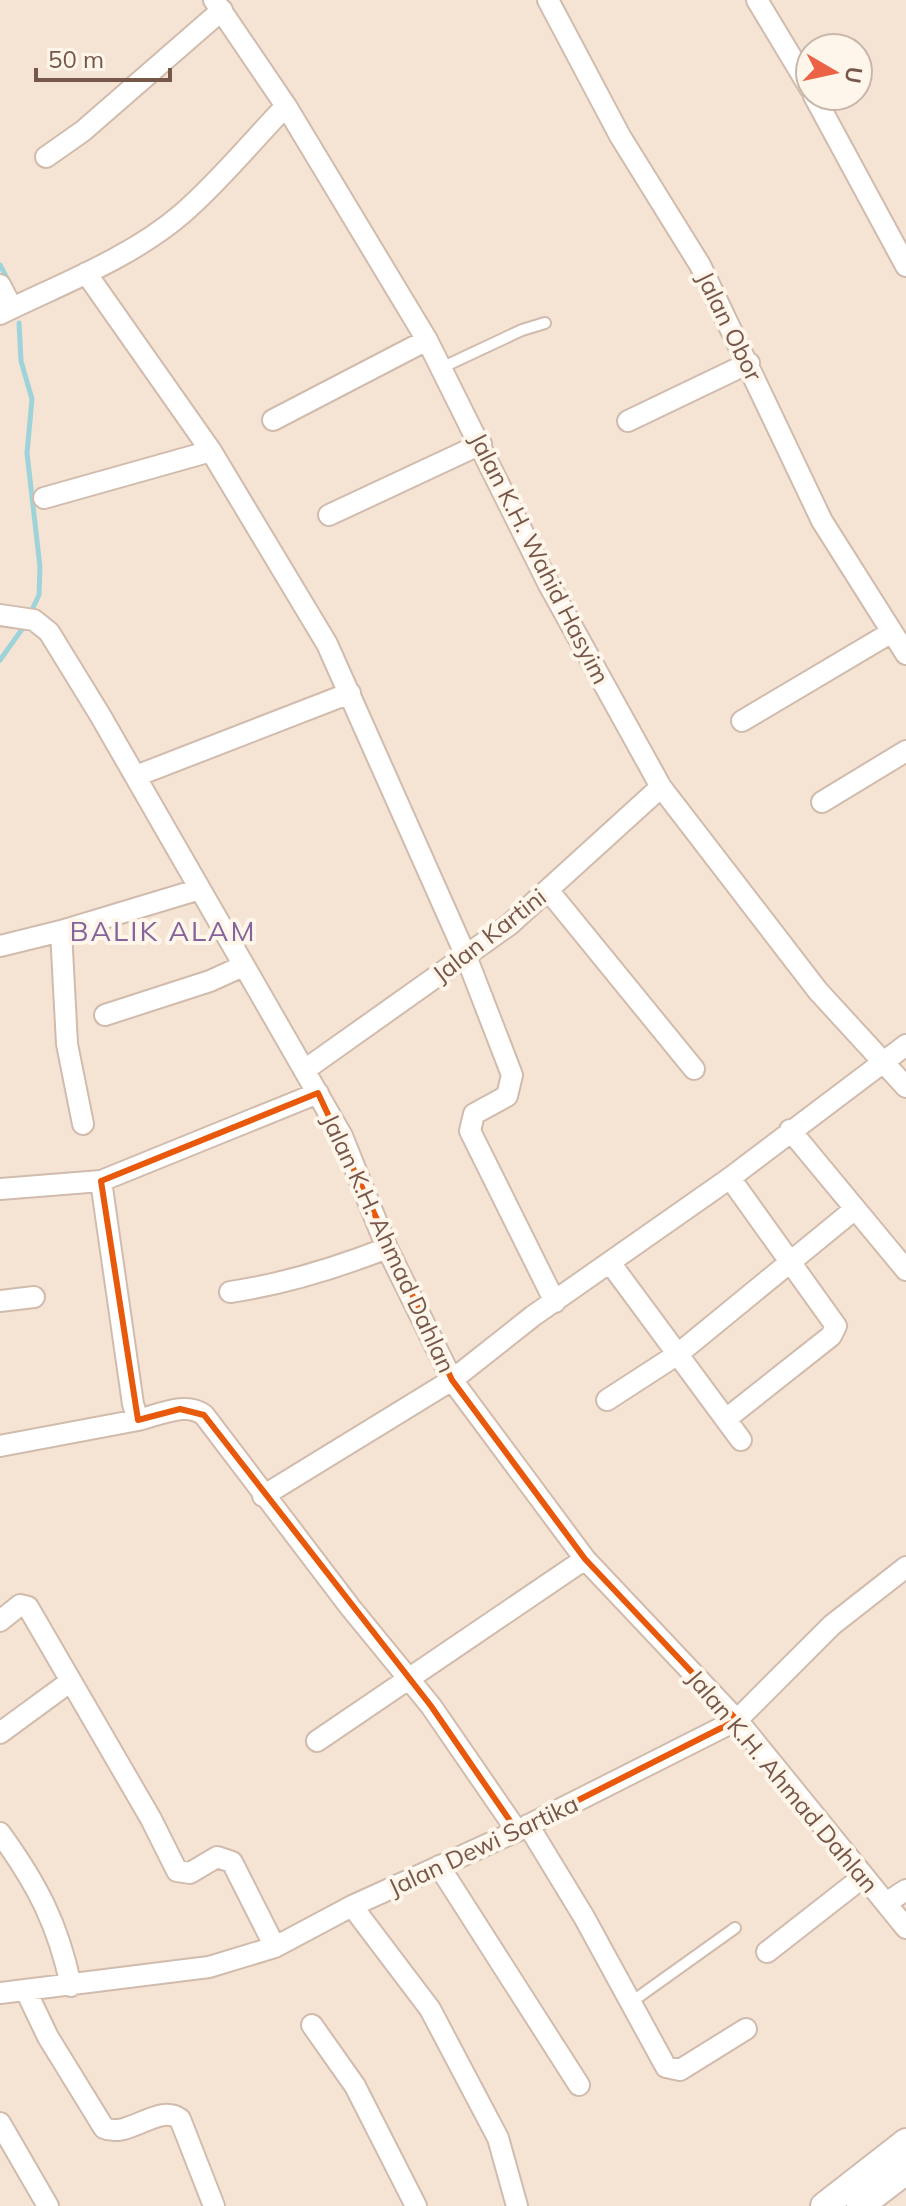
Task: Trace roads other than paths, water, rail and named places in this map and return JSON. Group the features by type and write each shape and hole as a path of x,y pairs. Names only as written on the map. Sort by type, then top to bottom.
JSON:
{"street":[{"name":"Jalan Obor","path":"548,0 620,136 700,265 822,521 906,654"},
{"path":"757,0 794,61"},
{"path":"46,157 83,131 223,3"},
{"name":"Jalan K.H. Wahid Hasyim","path":"223,3 427,340 549,585 661,787 818,991 886,1061 906,1087"},
{"path":"0,285 6,311 86,273 146,239 183,213 286,106"},
{"path":"823,112 906,266"},
{"path":"86,273 211,451 327,644 350,693 466,956 512,1075 507,1096 474,1114 470,1131 555,1302"},
{"path":"273,420 427,340"},
{"path":"628,421 749,363"},
{"path":"329,515 481,444"},
{"path":"44,498 211,451"},
{"name":"Jalan K.H. Ahmad Dahlan","path":"7,615 34,620 49,632 136,776 342,1136 387,1248 452,1380 585,1559 737,1720 906,1928"},
{"path":"742,721 892,632"},
{"path":"136,776 350,693"},
{"path":"822,802 906,751"},
{"name":"Jalan Kartini","path":"306,1069 509,925 661,787"},
{"path":"0,946 200,889"},
{"path":"548,890 694,1069"},
{"path":"61,931 67,1044 83,1124"},
{"path":"105,1015 210,981 243,966"},
{"path":"263,1496 452,1380 555,1302 730,1178 906,1045"},
{"path":"0,1189 101,1181 318,1093"},
{"path":"790,1130 906,1270"},
{"path":"726,1419 834,1331 834,1319 730,1178"},
{"path":"101,1181 133,1404 138,1420"},
{"path":"607,1400 678,1354 855,1209"},
{"path":"230,1292 273,1286 340,1267 387,1248"},
{"path":"611,1264 741,1440"},
{"path":"0,1301 34,1297"},
{"path":"0,1446 180,1409 200,1412 523,1828 584,1917 666,2067 673,2071 746,2029"},
{"path":"317,1741 585,1559"},
{"name":"Jalan Dewi Sartika","path":"0,1993 209,1967 275,1947 352,1906 523,1828 737,1720 832,1625 906,1567"},
{"path":"0,1621 17,1606 26,1605 177,1871 190,1873 217,1857 232,1862 275,1947"},
{"path":"0,1733 71,1681"},
{"path":"0,1833 49,1909 62,1939 71,1986"},
{"path":"439,1866 579,2085"},
{"path":"767,1952 863,1877"},
{"path":"886,1903 906,1890"},
{"path":"352,1906 430,2009 498,2138 517,2206"},
{"path":"26,1991 48,2037 104,2128 126,2129 166,2114 180,2119 214,2206"},
{"path":"312,2025 355,2086 416,2206"},
{"path":"0,2123 48,2206"},
{"path":"824,2206 906,2142"},
{"path":"860,2206 906,2171"}],"lane":[{"path":"441,368 522,330 545,323"},
{"path":"630,2003 735,1928"}],"waterway":[{"path":"0,265 10,284"},
{"path":"19,323 21,361 32,399 27,453 40,567 39,595 29,616"},
{"path":"0,660 25,625"}],"district":[{"name":"BALIK ALAM","path":"163,930"}]}
